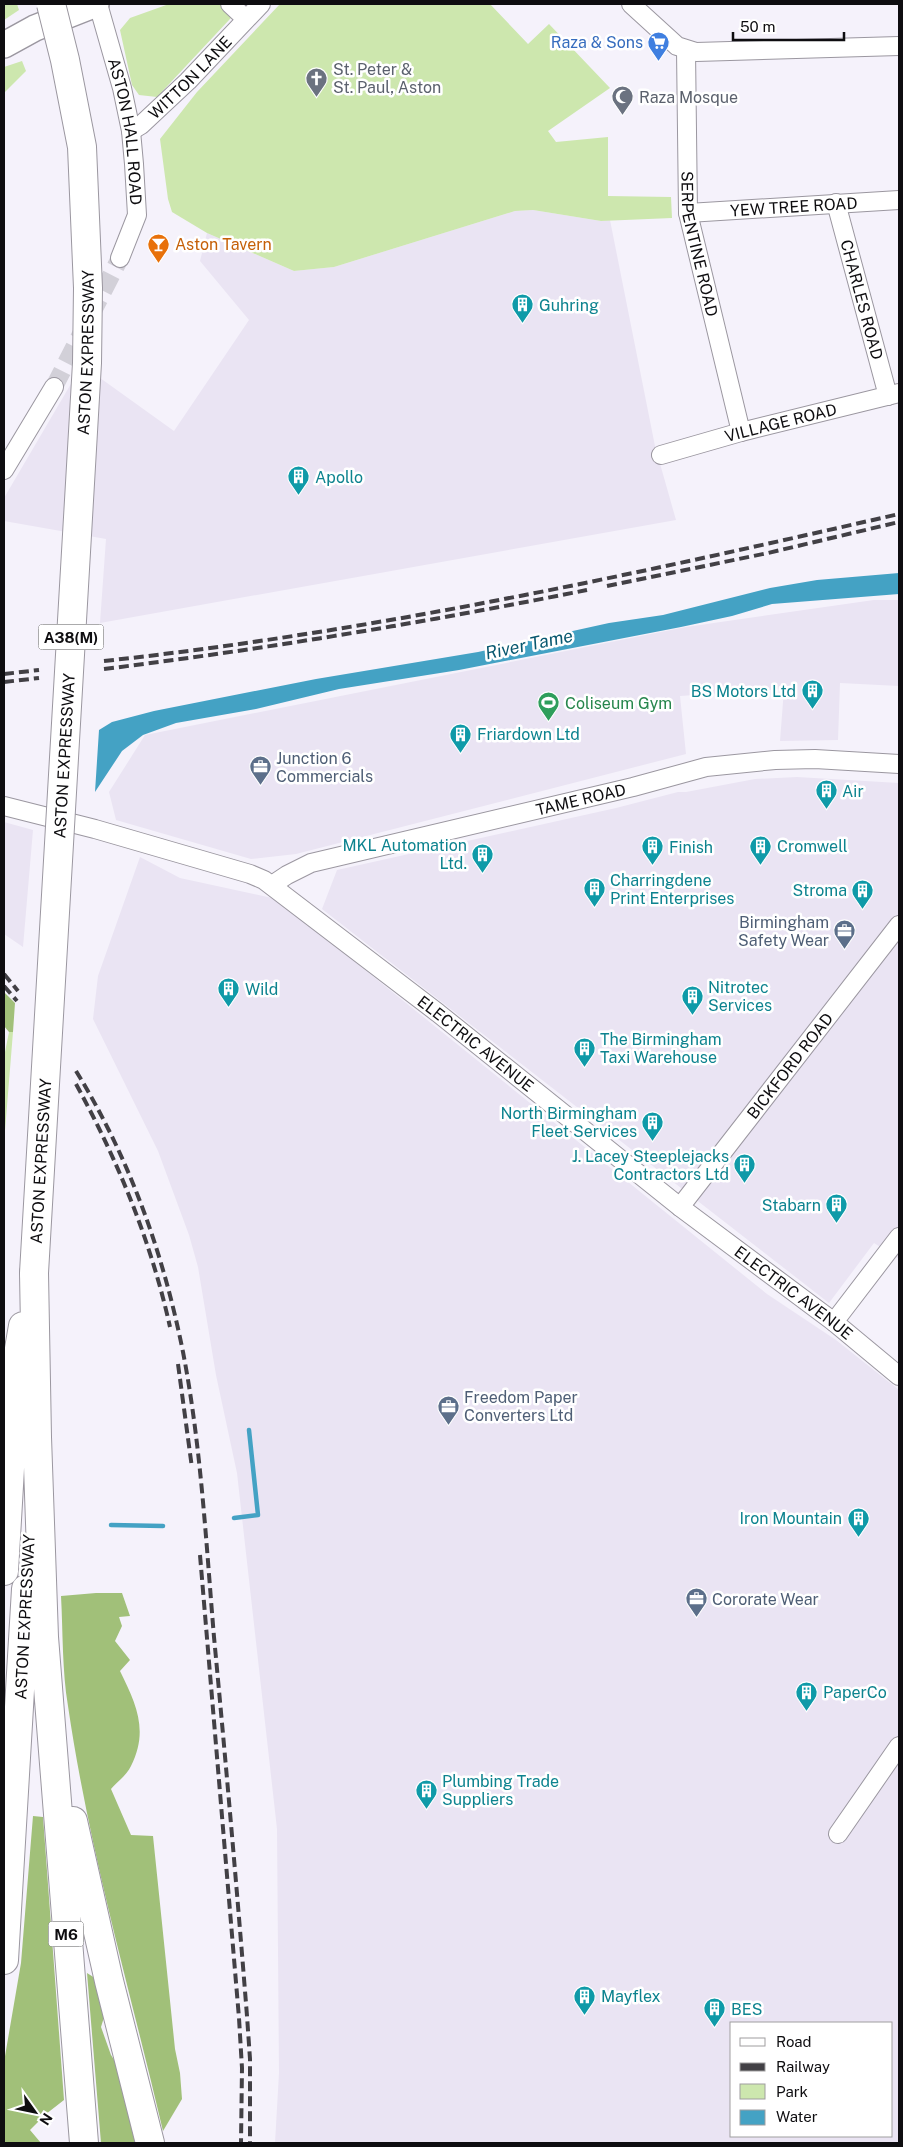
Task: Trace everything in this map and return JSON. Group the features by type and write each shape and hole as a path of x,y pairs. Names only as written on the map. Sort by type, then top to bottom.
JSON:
{"highway":[{"name":"ASTON EXPRESSWAY","path":"37,1437 34,1273 87,362 88,288 82,147 65,60 51,4"},
{"name":"ASTON EXPRESSWAY","path":"4,1571 16,1366 34,1273"},
{"name":"A38(M)","path":"4,1418 16,1366"},
{"name":"M6","path":"37,1437 34,1636 51,1724 109,1981 150,2143"},
{"name":"ASTON EXPRESSWAY","path":"4,1960 34,1636"},
{"name":"M6","path":"51,1724 84,2143"}],"main road":[{"path":"4,45 35,28 97,4"}],"street":[{"name":"ASTON HALL ROAD","path":"97,4 122,88 130,131 137,216 120,258"},
{"path":"230,4 246,19"},
{"name":"WITTON LANE","path":"130,131 141,125 188,81 261,4"},
{"path":"631,4 677,46 696,52 899,46"},
{"name":"SERPENTINE ROAD","path":"686,50 688,213 741,432"},
{"name":"YEW TREE ROAD","path":"688,213 899,200"},
{"name":"CHARLES ROAD","path":"836,203 894,394"},
{"path":"4,470 54,387"},
{"name":"VILLAGE ROAD","path":"662,455 741,432 894,394"},
{"name":"TAME ROAD","path":"272,885 286,875 311,863 623,790 706,767 775,760 815,759 899,764"},
{"name":"ELECTRIC AVENUE","path":"4,806 95,829 250,874 272,885 438,1012 680,1207 834,1322 899,1376"},
{"name":"BICKFORD ROAD","path":"680,1207 899,925"},
{"path":"834,1322 899,1236"},
{"path":"838,1834 899,1746"}],"shaded area":[{"path":"533,210 601,221 610,220 655,446 676,520 100,623 106,539 4,521 4,498 82,365 174,431 249,320 200,261 207,233 294,271 334,267 515,211"},
{"path":"874,600 899,600 899,686 840,683 838,740 780,741 784,689 680,696 686,754 296,854 251,859 116,820 109,792 145,735 686,627"},
{"path":"797,777 899,783 899,1259 874,1243 829,1303 322,909 337,870 616,808 678,792 755,779"},
{"path":"4,822 33,830 23,947 4,934"},
{"path":"140,857 180,878 277,899 767,1294 836,1340 899,1390 899,2143 275,2143 279,2073 277,1829 237,1473 216,1375 198,1267 189,1235 158,1151 93,1019 98,976"}],"green space":[{"path":"4,4 17,4 19,10 4,20"},
{"path":"169,4 244,4 157,97 139,95 132,85 120,30 130,18"},
{"path":"280,4 490,4 528,44 549,24 610,88 548,131 556,142 608,137 608,196 671,197 672,218 601,221 533,210 515,211 334,267 294,271 207,233 172,212 168,199 160,139 197,92"},
{"path":"22,61 26,71 4,93 4,67"},
{"path":"4,992 15,1003 13,1032 9,1032 4,1026"},
{"path":"9,1032 13,1032 4,1143 4,1057"},
{"path":"122,1593 130,1616 119,1617 122,1626 115,1641 130,1660 120,1671 138,1717 139,1741 129,1769 111,1789 131,1835 153,1836 182,2099 163,2131 111,1920 87,1813 66,1692 61,1596"},
{"path":"33,1816 43,1817 64,2100 30,2130 41,2143 4,2143 4,2062 21,1963"},
{"path":"87,1973 98,1980 105,2014 101,2027 111,2055 118,2066 135,2143 101,2143"}],"water":[{"name":"River Tame","path":"899,573 899,594 772,604 732,616 681,627 459,670 339,689 256,709 176,723 143,735 122,751 95,792 99,730 112,722 154,711 316,679 478,652 609,623 663,615 770,588 817,580"}],"waterway":[{"path":"234,1518 258,1515 249,1430"},
{"path":"111,1525 163,1526"}],"tunnel":[{"path":"54,387 120,258"}],"railway":[{"path":"104,661 204,649 404,618 603,579 899,514"},
{"path":"607,586 768,553 899,522"},
{"path":"104,669 346,634 587,590"},
{"path":"4,674 39,670"},
{"path":"4,682 39,678"},
{"path":"4,974 18,991"},
{"path":"4,986 17,1001"},
{"path":"76,1071 112,1137 142,1206 175,1315 189,1387 202,1494 243,1969 250,2059 250,2143"},
{"path":"76,1084 106,1142 132,1202 153,1264 170,1327"},
{"path":"178,1364 192,1468"},
{"path":"200,1555 239,2018 242,2068 241,2143"}],"place":[{"name":"Raza & Sons","path":"659,61"},
{"name":"St. Peter & St. Paul, Aston","path":"317,97"},
{"name":"Raza Mosque","path":"623,116"},
{"name":"Aston Tavern","path":"159,263"},
{"name":"Guhring","path":"523,324"},
{"name":"Apollo","path":"299,496"},
{"name":"BS Motors Ltd","path":"812,710"},
{"name":"Coliseum Gym","path":"549,722"},
{"name":"Friardown Ltd","path":"461,753"},
{"name":"Junction 6 Commercials","path":"260,786"},
{"name":"Air","path":"826,810"},
{"name":"Cromwell","path":"761,865"},
{"name":"Finish","path":"653,866"},
{"name":"MKL Automation Ltd.","path":"483,873"},
{"name":"Charringdene Print Enterprises","path":"594,908"},
{"name":"Stroma","path":"863,909"},
{"name":"Birmingham Safety Wear","path":"845,950"},
{"name":"Wild","path":"229,1008"},
{"name":"Nitrotec Services","path":"692,1015"},
{"name":"The Birmingham Taxi Warehouse","path":"584,1067"},
{"name":"North Birmingham Fleet Services","path":"653,1141"},
{"name":"J. Lacey Steeplejacks Contractors Ltd","path":"745,1184"},
{"name":"Stabarn","path":"837,1224"},
{"name":"Freedom Paper Converters Ltd","path":"448,1425"},
{"name":"Iron Mountain","path":"858,1537"},
{"name":"Cororate Wear","path":"696,1618"},
{"name":"PaperCo","path":"807,1711"},
{"name":"Plumbing Trade Suppliers","path":"426,1809"},
{"name":"Mayflex","path":"585,2015"},
{"name":"BES","path":"715,2028"}]}
